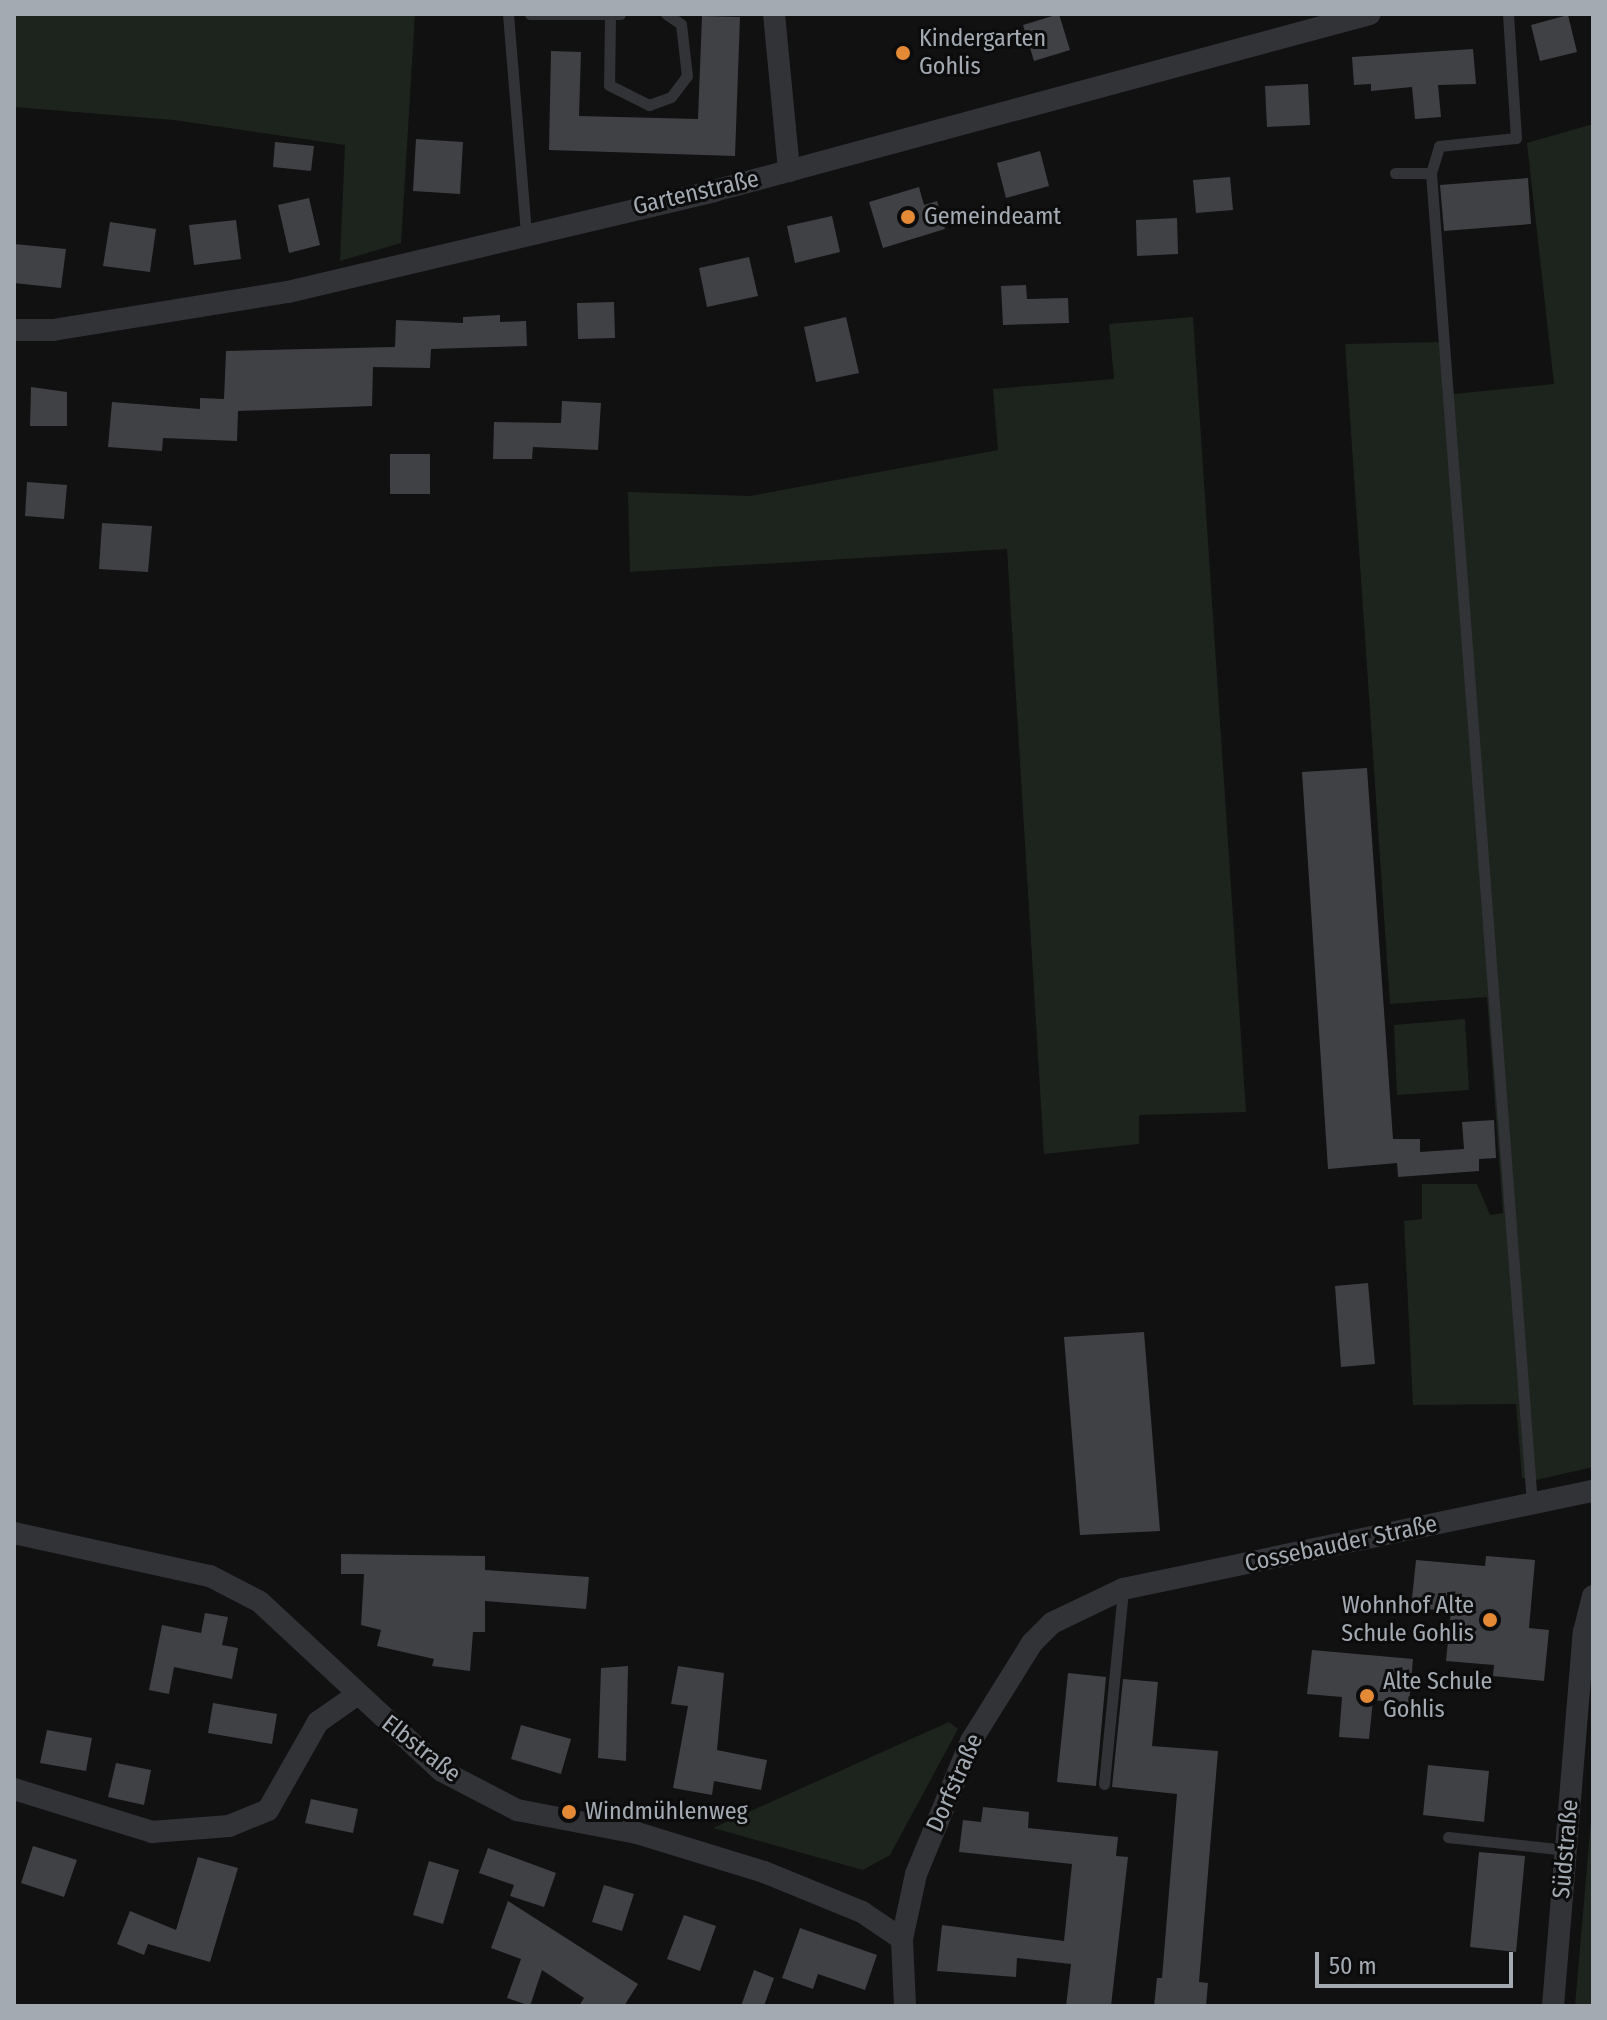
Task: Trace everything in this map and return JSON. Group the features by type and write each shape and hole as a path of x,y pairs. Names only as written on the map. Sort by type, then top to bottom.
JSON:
{"street":[{"path":"774,14 789,171"},
{"name":"Gartenstraße","path":"14,330 53,330 288,292 789,171 1370,14"},
{"name":"Cossebauder Straße","path":"1090,1600 1123,1589 1593,1491"},
{"name":"Elbstraße","path":"14,1533 210,1576 260,1602 355,1696 442,1771 517,1810 637,1833 764,1872 862,1912 902,1939"},
{"name":"Südstraße","path":"1553,2006 1584,1632 1593,1596"},
{"name":"Dorfstraße","path":"905,2006 902,1939 916,1874 971,1741 1032,1643 1090,1600"},
{"path":"14,1789 152,1832 229,1826 268,1810 318,1722 355,1696"}],"lane":[{"path":"508,14 526,234"},
{"path":"530,14 615,16 609,85 649,105 671,97 687,76 681,24 666,14"},
{"path":"1508,14 1516,138 1439,146 1431,173 1532,1504"},
{"path":"1395,173 1431,173"},
{"path":"1104,1784 1123,1589"},
{"path":"1448,1837 1566,1850"}],"shaded area":[{"path":"14,14 415,14 401,243 340,261 345,145 174,120 14,107"},
{"path":"1593,124 1593,1467 1536,1480 1522,1478 1516,1404 1413,1405 1404,1221 1422,1219 1422,1184 1477,1184 1490,1215 1503,1213 1487,997 1390,1004 1345,344 1441,342 1443,395 1554,384 1527,143"},
{"path":"1193,317 1246,1112 1139,1115 1139,1144 1044,1154 1007,549 630,572 628,492 750,496 998,450 993,389 1114,379 1109,324"},
{"path":"1465,1019 1469,1090 1397,1095 1394,1025"},
{"path":"949,1722 958,1729 890,1855 863,1870 713,1828"},
{"path":"1593,1797 1593,2006 1575,2006"}],"building":[{"path":"1059,14 1070,50 1034,61 1023,25"},
{"path":"1568,15 1577,52 1540,61 1531,25"},
{"path":"702,16 740,17 735,156 549,150 551,51 581,52 579,116 698,119"},
{"path":"1473,49 1476,84 1438,85 1441,117 1415,119 1412,87 1371,91 1371,84 1354,85 1352,57"},
{"path":"1308,84 1310,125 1267,127 1265,86"},
{"path":"416,139 463,142 460,194 413,191"},
{"path":"275,142 314,146 311,171 273,167"},
{"path":"1040,151 1049,186 1006,198 997,163"},
{"path":"1230,177 1233,210 1196,213 1193,180"},
{"path":"1528,178 1531,224 1444,231 1440,185"},
{"name":"Gemeindeamt","path":"919,187 924,205 937,201 945,229 883,248 869,202"},
{"path":"309,198 320,245 289,253 278,205"},
{"path":"832,216 840,252 795,263 787,226"},
{"path":"1177,218 1178,254 1137,256 1136,220"},
{"path":"236,220 241,259 194,265 189,225"},
{"path":"110,222 156,229 150,272 103,266"},
{"path":"14,244 66,249 61,288 14,283"},
{"path":"749,257 758,296 707,307 699,268"},
{"path":"1026,285 1027,299 1068,298 1069,323 1003,325 1001,286"},
{"path":"614,302 615,338 578,339 577,303"},
{"path":"500,315 500,322 526,321 527,346 431,349 430,368 373,367 372,406 238,411 237,441 163,438 162,451 108,447 112,402 200,409 200,398 224,399 226,351 395,347 396,320 463,323 463,317"},
{"path":"846,317 859,373 816,382 804,327"},
{"path":"31,387 67,392 67,426 30,426"},
{"path":"562,401 601,403 598,450 533,447 532,459 493,459 494,422 561,423"},
{"path":"390,454 430,454 430,494 390,494"},
{"path":"27,482 67,485 64,519 25,516"},
{"path":"102,523 152,526 148,572 99,569"},
{"path":"1367,768 1393,1139 1420,1139 1420,1152 1464,1149 1462,1122 1494,1120 1496,1158 1479,1159 1479,1171 1398,1177 1397,1163 1328,1169 1302,772"},
{"path":"1368,1283 1375,1364 1341,1367 1335,1286"},
{"path":"1144,1332 1160,1531 1080,1535 1064,1337"},
{"path":"341,1554 485,1556 485,1570 589,1577 586,1609 485,1601 485,1632 473,1632 470,1671 432,1666 434,1659 377,1646 381,1630 361,1625 364,1574 341,1574"},
{"name":"Wohnhof Alte Schule Gohlis","path":"1486,1556 1535,1560 1529,1628 1549,1630 1544,1681 1493,1676 1494,1665 1446,1661 1451,1611 1411,1608 1416,1560 1485,1566"},
{"path":"205,1613 228,1617 222,1645 238,1648 232,1679 174,1667 169,1694 149,1690 162,1625 201,1633"},
{"name":"Alte Schule Gohlis","path":"1312,1650 1413,1659 1409,1704 1373,1700 1369,1739 1339,1737 1342,1697 1307,1694"},
{"path":"628,1666 626,1761 598,1758 601,1668"},
{"path":"678,1666 724,1673 717,1750 767,1760 761,1790 714,1781 712,1795 673,1788 688,1706 671,1704"},
{"path":"1068,1673 1106,1677 1096,1786 1057,1782"},
{"path":"1123,1679 1158,1682 1152,1746 1218,1751 1199,1982 1208,1983 1206,2006 1154,2006 1157,1978 1162,1978 1177,1794 1112,1787"},
{"path":"213,1703 277,1714 272,1744 208,1733"},
{"path":"521,1725 571,1739 561,1774 511,1759"},
{"path":"47,1730 92,1738 86,1771 40,1763"},
{"path":"116,1763 151,1770 144,1805 108,1797"},
{"path":"1428,1765 1489,1771 1484,1822 1423,1815"},
{"path":"311,1799 358,1809 353,1833 305,1823"},
{"path":"983,1807 1029,1812 1028,1828 1118,1837 1116,1856 1128,1857 1111,2006 1066,2006 1071,1964 1017,1958 1016,1977 937,1971 942,1925 1064,1941 1072,1864 959,1852 963,1820 981,1822"},
{"path":"33,1846 77,1860 64,1897 21,1883"},
{"path":"488,1848 556,1873 544,1907 510,1896 514,1885 479,1873"},
{"path":"1479,1852 1525,1856 1516,1952 1470,1947"},
{"path":"198,1857 238,1868 210,1962 148,1944 144,1955 117,1944 130,1911 176,1930"},
{"path":"429,1861 459,1870 443,1924 413,1915"},
{"path":"604,1885 634,1894 622,1931 592,1922"},
{"path":"508,1901 638,1984 624,2006 579,2006 584,1998 542,1970 530,2006 507,1998 521,1959 491,1948"},
{"path":"684,1915 716,1926 700,1971 667,1959"},
{"path":"800,1928 877,1955 865,1990 818,1974 813,1989 782,1978"},
{"path":"754,1970 774,1978 764,2006 741,2006"}],"place":[{"name":"Kindergarten Gohlis","path":"903,53"},
{"name":"Gemeindeamt","path":"908,217"},
{"name":"Wohnhof Alte Schule Gohlis","path":"1490,1620"},
{"name":"Alte Schule Gohlis","path":"1367,1696"},
{"name":"Windmühlenweg","path":"569,1812"}]}
